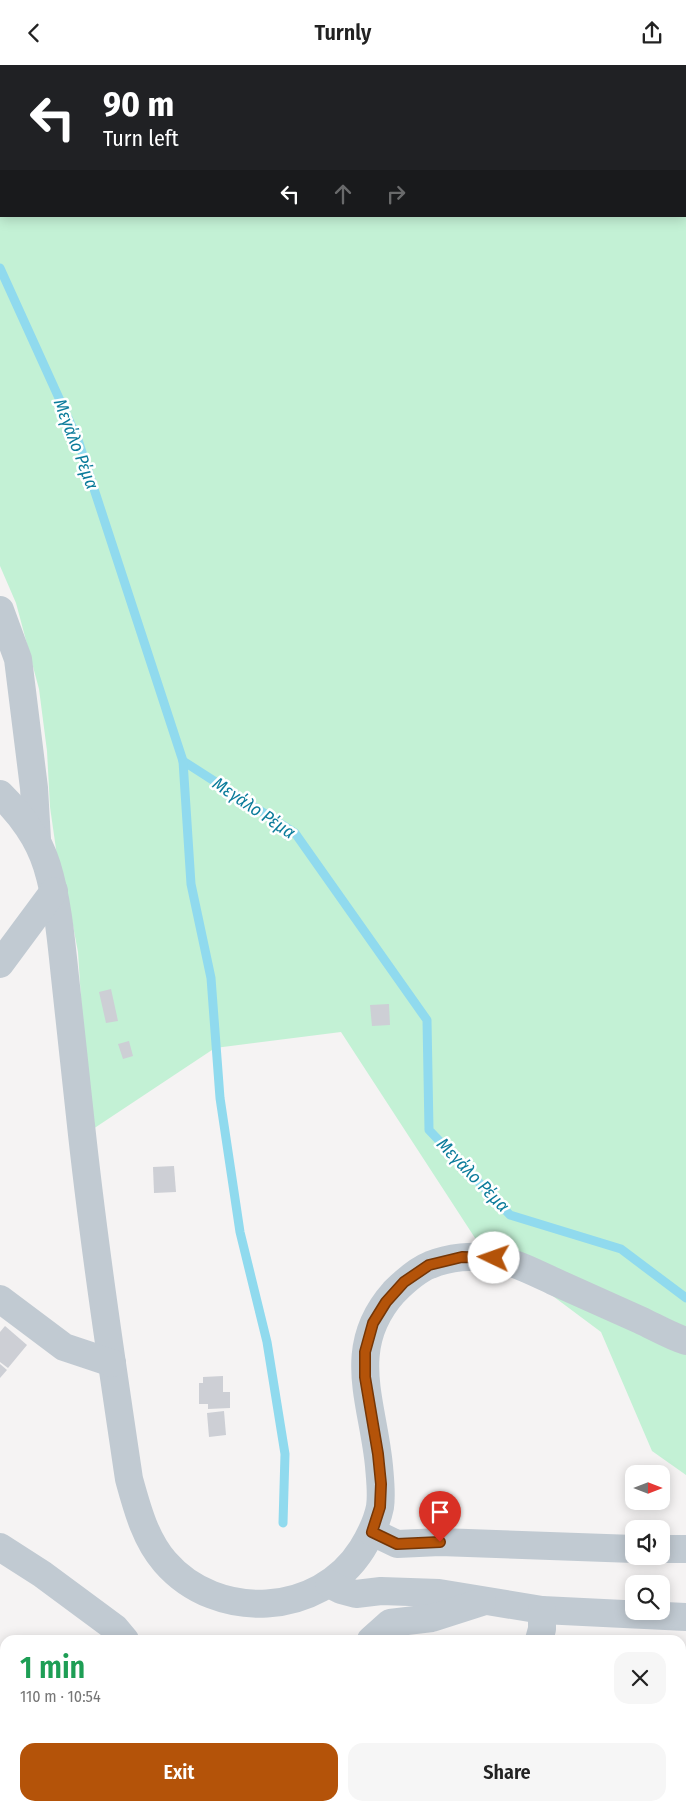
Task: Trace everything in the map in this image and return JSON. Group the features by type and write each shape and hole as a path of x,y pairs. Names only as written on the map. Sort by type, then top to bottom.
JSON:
{"street":[{"path":"0,610 18,659 34,788 37,839"},
{"path":"0,794 23,819 37,839 54,891 83,1147 129,1479 148,1537 165,1561 186,1582 215,1597 244,1604 272,1604 300,1598 329,1584 348,1569 372,1532 380,1507 381,1484 365,1377 365,1352 373,1323 386,1302 404,1282 429,1265 462,1257 494,1258 526,1269 686,1341"},
{"path":"0,964 54,891"},
{"path":"0,1299 64,1347 112,1363"},
{"path":"372,1532 397,1544 440,1542 625,1549"},
{"path":"0,1547 42,1574 115,1628 121,1635"},
{"path":"670,1549 686,1549"},
{"path":"329,1584 341,1590 356,1593 412,1591 488,1600 542,1610 686,1617"},
{"path":"377,1635 390,1623 432,1618 488,1600"},
{"path":"540,1635 542,1610"}],"green space":[{"path":"0,217 686,217 686,1475 652,1451 601,1332 475,1238 341,1032 215,1048 93,1129 83,1030 78,952 70,910 59,870 50,807 47,751 39,689 16,603 0,566"}],"building":[{"path":"111,989 118,1021 106,1023 99,992"},
{"path":"389,1004 390,1025 372,1026 370,1005"},
{"path":"129,1041 133,1056 123,1059 118,1044"},
{"path":"174,1166 176,1192 154,1193 153,1167"},
{"path":"5,1326 27,1345 8,1368 0,1362 0,1332"},
{"path":"0,1364 7,1370 0,1378"},
{"path":"223,1376 223,1392 230,1392 230,1408 208,1409 208,1404 199,1404 199,1383 203,1383 203,1377"},
{"path":"224,1411 226,1435 209,1437 207,1413"}],"waterway":[{"name":"Μεγάλο Ρέμα","path":"0,268 78,440 183,761 295,833 427,1020 429,1130 510,1215 621,1249 686,1298"},
{"path":"183,761 191,884 211,978 220,1098 240,1232 267,1342 285,1454 283,1523"}],"route":[{"path":"440,1542 397,1544 372,1532 380,1507 381,1484 365,1377 365,1352 373,1323 386,1302 404,1282 429,1265 462,1257 494,1258"}]}
